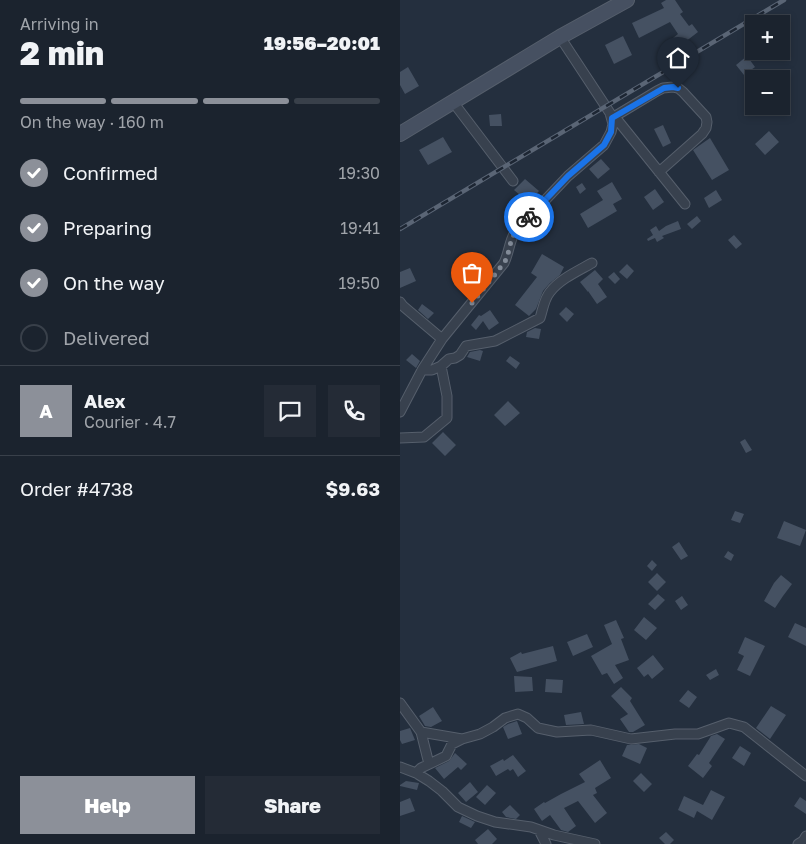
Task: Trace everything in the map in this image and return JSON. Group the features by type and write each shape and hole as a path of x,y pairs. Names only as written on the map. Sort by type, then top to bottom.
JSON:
{"main road":[{"path":"400,134 560,37 627,0"}],"street":[{"path":"560,37 614,118 685,204"},
{"path":"400,412 422,370 442,339 504,263 515,232 568,176 604,145 611,132 614,118 657,91 668,87 678,88 706,117 706,128 702,134 659,172"},
{"path":"453,102 513,181"},
{"path":"422,370 432,370 441,366 450,359 460,355 466,346 495,341 540,318 545,300 550,292 592,263"},
{"path":"400,302 442,339"},
{"path":"400,438 424,437 447,418 447,396 441,366"},
{"path":"400,703 421,732 429,764"},
{"path":"416,773 446,756 452,744 480,734 505,718 518,714 527,718 538,728 557,732 591,730 631,739 675,734 698,734 730,723 744,727 806,776"},
{"path":"421,732 462,739"},
{"path":"400,767 416,773 429,781 442,791 458,808 477,816 495,822 530,827 554,835 595,844"},
{"path":"539,830 546,844"},
{"path":"798,844 806,836"}],"building":[{"path":"666,0 675,0 683,12 680,14 689,26 692,24 698,32 673,49 668,42 678,34 670,22 639,38 632,23 664,8 661,3"},
{"path":"623,36 632,55 614,64 605,45"},
{"path":"745,58 745,60 750,60 755,67 751,70 745,70 744,75 736,65"},
{"path":"408,67 419,86 405,94 400,85 400,72"},
{"path":"501,114 502,126 490,126 489,115"},
{"path":"663,125 671,143 663,147 654,129"},
{"path":"769,131 779,142 765,155 755,144"},
{"path":"443,137 452,152 428,165 419,150"},
{"path":"710,138 729,170 712,180 693,150"},
{"path":"601,159 610,169 598,179 589,169"},
{"path":"525,179 539,191 530,201 523,194 521,196 514,190"},
{"path":"612,182 622,199 613,204 617,211 588,228 580,214 603,200 597,191"},
{"path":"582,183 586,189 580,194 576,187"},
{"path":"655,189 664,202 653,210 644,197"},
{"path":"716,190 722,200 709,208 704,198"},
{"path":"697,216 701,221 692,229 687,224"},
{"path":"678,221 681,229 662,236 664,238 657,242 655,238 648,241 647,239 653,235 650,230 656,226 659,231"},
{"path":"734,235 742,244 736,249 728,240"},
{"path":"542,254 564,267 560,275 543,291 536,309 529,316 515,305 537,277 531,273"},
{"path":"627,264 634,271 627,279 619,272"},
{"path":"410,268 416,281 400,288 400,272"},
{"path":"595,270 603,279 598,284 607,297 597,304 580,282"},
{"path":"614,272 620,279 615,284 608,277"},
{"path":"422,304 434,313 428,319 418,310"},
{"path":"566,307 574,314 567,322 559,314"},
{"path":"490,310 499,323 489,330 483,321 476,330 471,325 479,315 481,316"},
{"path":"535,328 541,329 539,339 526,337 527,332"},
{"path":"483,351 480,361 467,357 470,352"},
{"path":"412,354 420,361 416,368 406,360"},
{"path":"510,356 520,363 516,369 506,361"},
{"path":"508,401 520,413 505,426 494,415"},
{"path":"443,432 456,445 445,456 432,443"},
{"path":"745,439 752,450 746,453 740,442"},
{"path":"735,511 744,514 740,523 731,520"},
{"path":"784,521 806,530 800,546 777,538"},
{"path":"679,542 688,556 681,560 672,547"},
{"path":"728,551 734,555 731,561 724,557"},
{"path":"652,560 657,565 652,571 647,566"},
{"path":"657,573 666,582 657,591 648,582"},
{"path":"781,575 792,584 775,608 764,601"},
{"path":"658,594 665,600 655,610 648,604"},
{"path":"682,596 688,605 681,610 675,601"},
{"path":"644,617 657,628 646,640 634,630"},
{"path":"616,620 624,638 621,639 629,660 615,665 623,678 614,684 607,673 602,675 591,656 612,644 604,625"},
{"path":"795,623 806,628 806,646 788,637"},
{"path":"587,634 593,647 573,656 567,642"},
{"path":"745,637 765,646 750,676 737,670 744,656 738,653"},
{"path":"553,646 557,661 517,672 510,658 521,652 522,654"},
{"path":"653,655 664,669 652,679 648,674 644,677 637,668"},
{"path":"716,669 719,675 710,680 706,675"},
{"path":"514,676 532,677 533,691 515,692"},
{"path":"546,679 563,680 562,693 545,692"},
{"path":"621,687 632,698 630,701 645,725 633,732 629,732 620,719 628,714 611,696"},
{"path":"688,690 697,697 689,708 679,701"},
{"path":"771,706 786,715 770,739 756,728"},
{"path":"433,707 442,721 431,727 425,726 419,716"},
{"path":"581,712 584,724 566,725 564,715"},
{"path":"517,721 522,734 508,739 503,727"},
{"path":"410,728 415,740 402,744 400,731"},
{"path":"717,734 725,739 709,763 712,766 703,778 688,766 697,754 699,755 711,736"},
{"path":"639,744 647,748 640,764 622,756 627,745"},
{"path":"740,746 751,753 744,766 732,758"},
{"path":"455,753 467,764 461,770 458,767 444,779 435,768 449,761"},
{"path":"513,755 526,771 518,777 513,769 510,771 508,769 496,776 490,766 503,759 504,761"},
{"path":"600,760 611,778 595,788 597,793 593,795 607,813 595,823 578,801 564,808 576,826 568,832 561,830 550,815 542,821 534,809 544,802 585,782 579,774"},
{"path":"641,773 652,784 644,792 633,781"},
{"path":"406,781 419,783 417,790 400,786"},
{"path":"470,782 478,792 466,802 458,793"},
{"path":"487,785 496,793 485,805 476,797"},
{"path":"711,790 725,797 712,820 697,811 694,818 678,810 684,796 703,805"},
{"path":"800,797 806,801 806,814 794,806"},
{"path":"410,798 415,811 400,816 400,802"},
{"path":"510,805 520,815 516,819 506,817 502,812"},
{"path":"462,816 475,822 471,828 459,822"},
{"path":"488,829 497,839 492,844 478,844 475,840"},
{"path":"666,832 674,840 670,844 665,844 659,838"}],"railway":[{"path":"400,229 784,0"}],"way so far":[{"path":"472,303 504,263 512,237 529,217"}],"route":[{"path":"529,217 568,176 604,145 611,132 612,118 657,91 668,87 678,88"}]}
